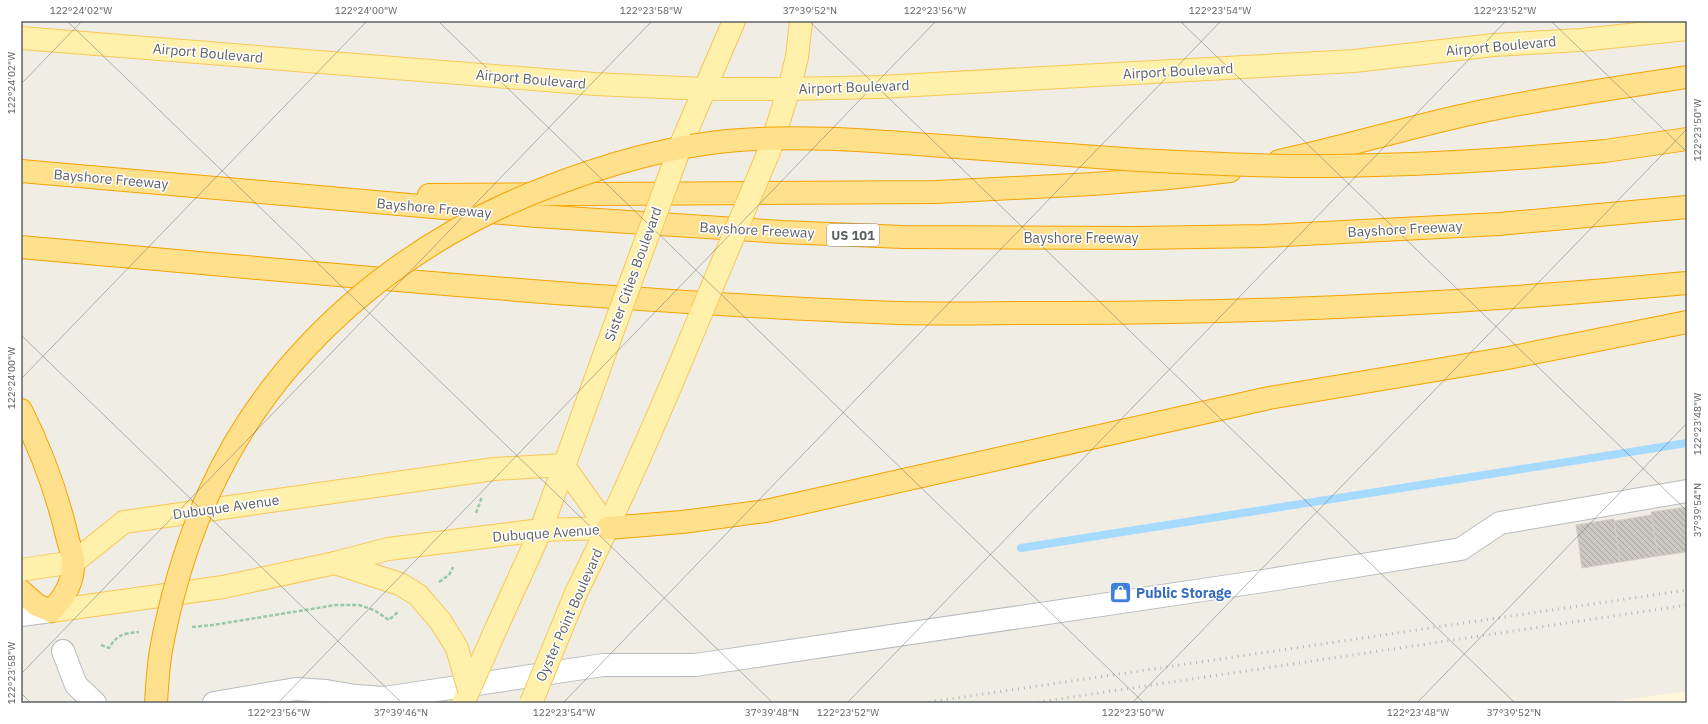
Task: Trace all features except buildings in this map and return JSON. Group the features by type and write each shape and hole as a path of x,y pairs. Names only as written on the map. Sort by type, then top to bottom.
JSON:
{"highway":[{"path":"291,195 937,192 1169,178 1247,168 1323,152 1473,113 1533,101 1687,77"},
{"path":"156,703 160,655 172,600 188,545 213,484 236,441 266,397 294,361 323,329 356,298 396,267 438,239 482,215 536,191 579,175 675,149 724,141 777,138 831,138 1139,160 1304,166 1454,162 1605,150 1687,140"},
{"name":"Bayshore Freeway","path":"21,171 536,216 782,232 903,237 1152,238 1383,231 1498,224 1687,207"},
{"path":"21,247 410,282 539,292 778,308 901,313 1138,314 1265,311 1505,299 1687,283"},
{"path":"608,528 682,522 766,511 1269,398 1508,358 1687,322"},
{"path":"21,410 47,470 63,517 74,562 68,589 60,602 50,611 37,605 21,591"}],"main road":[{"name":"Sister Cities Boulevard","path":"541,530 588,396 682,142 734,21"},
{"path":"608,528 664,404 770,149 789,89 797,57 801,21"},
{"name":"Airport Boulevard","path":"21,38 595,84 704,89 789,89 880,87 1354,61 1494,45 1581,40 1687,29"},
{"name":"Dubuque Avenue","path":"74,562 124,522 494,469 563,465 608,528"},
{"name":"Dubuque Avenue","path":"50,611 223,587 335,563 388,549 541,530 608,528"},
{"name":"Oyster Point Boulevard","path":"531,703 576,593 608,528"},
{"path":"466,696 541,530"},
{"path":"21,570 74,562"},
{"path":"335,563 400,584 418,595 441,622 457,648 466,696"}],"street":[{"path":"214,703 296,689 384,698 603,665 703,664 1270,580 1461,549 1500,523 1687,491"},
{"name":"Dubuque Avenue","path":"21,615 50,611"},
{"path":"63,651 76,686 95,703"}],"path":[{"path":"191,627 213,625 336,605 358,605 374,610 389,620 418,595 449,575 494,469"},
{"path":"101,645 109,648 116,638 124,633 146,631"}],"shaded area":[{"path":"1687,691 1687,703 1601,703"}],"waterway":[{"path":"1021,548 1687,443"}],"railway":[{"path":"923,703 1687,590"},
{"path":"1032,703 1687,605"}],"place":[{"name":"Public Storage","path":"1121,593"}]}
